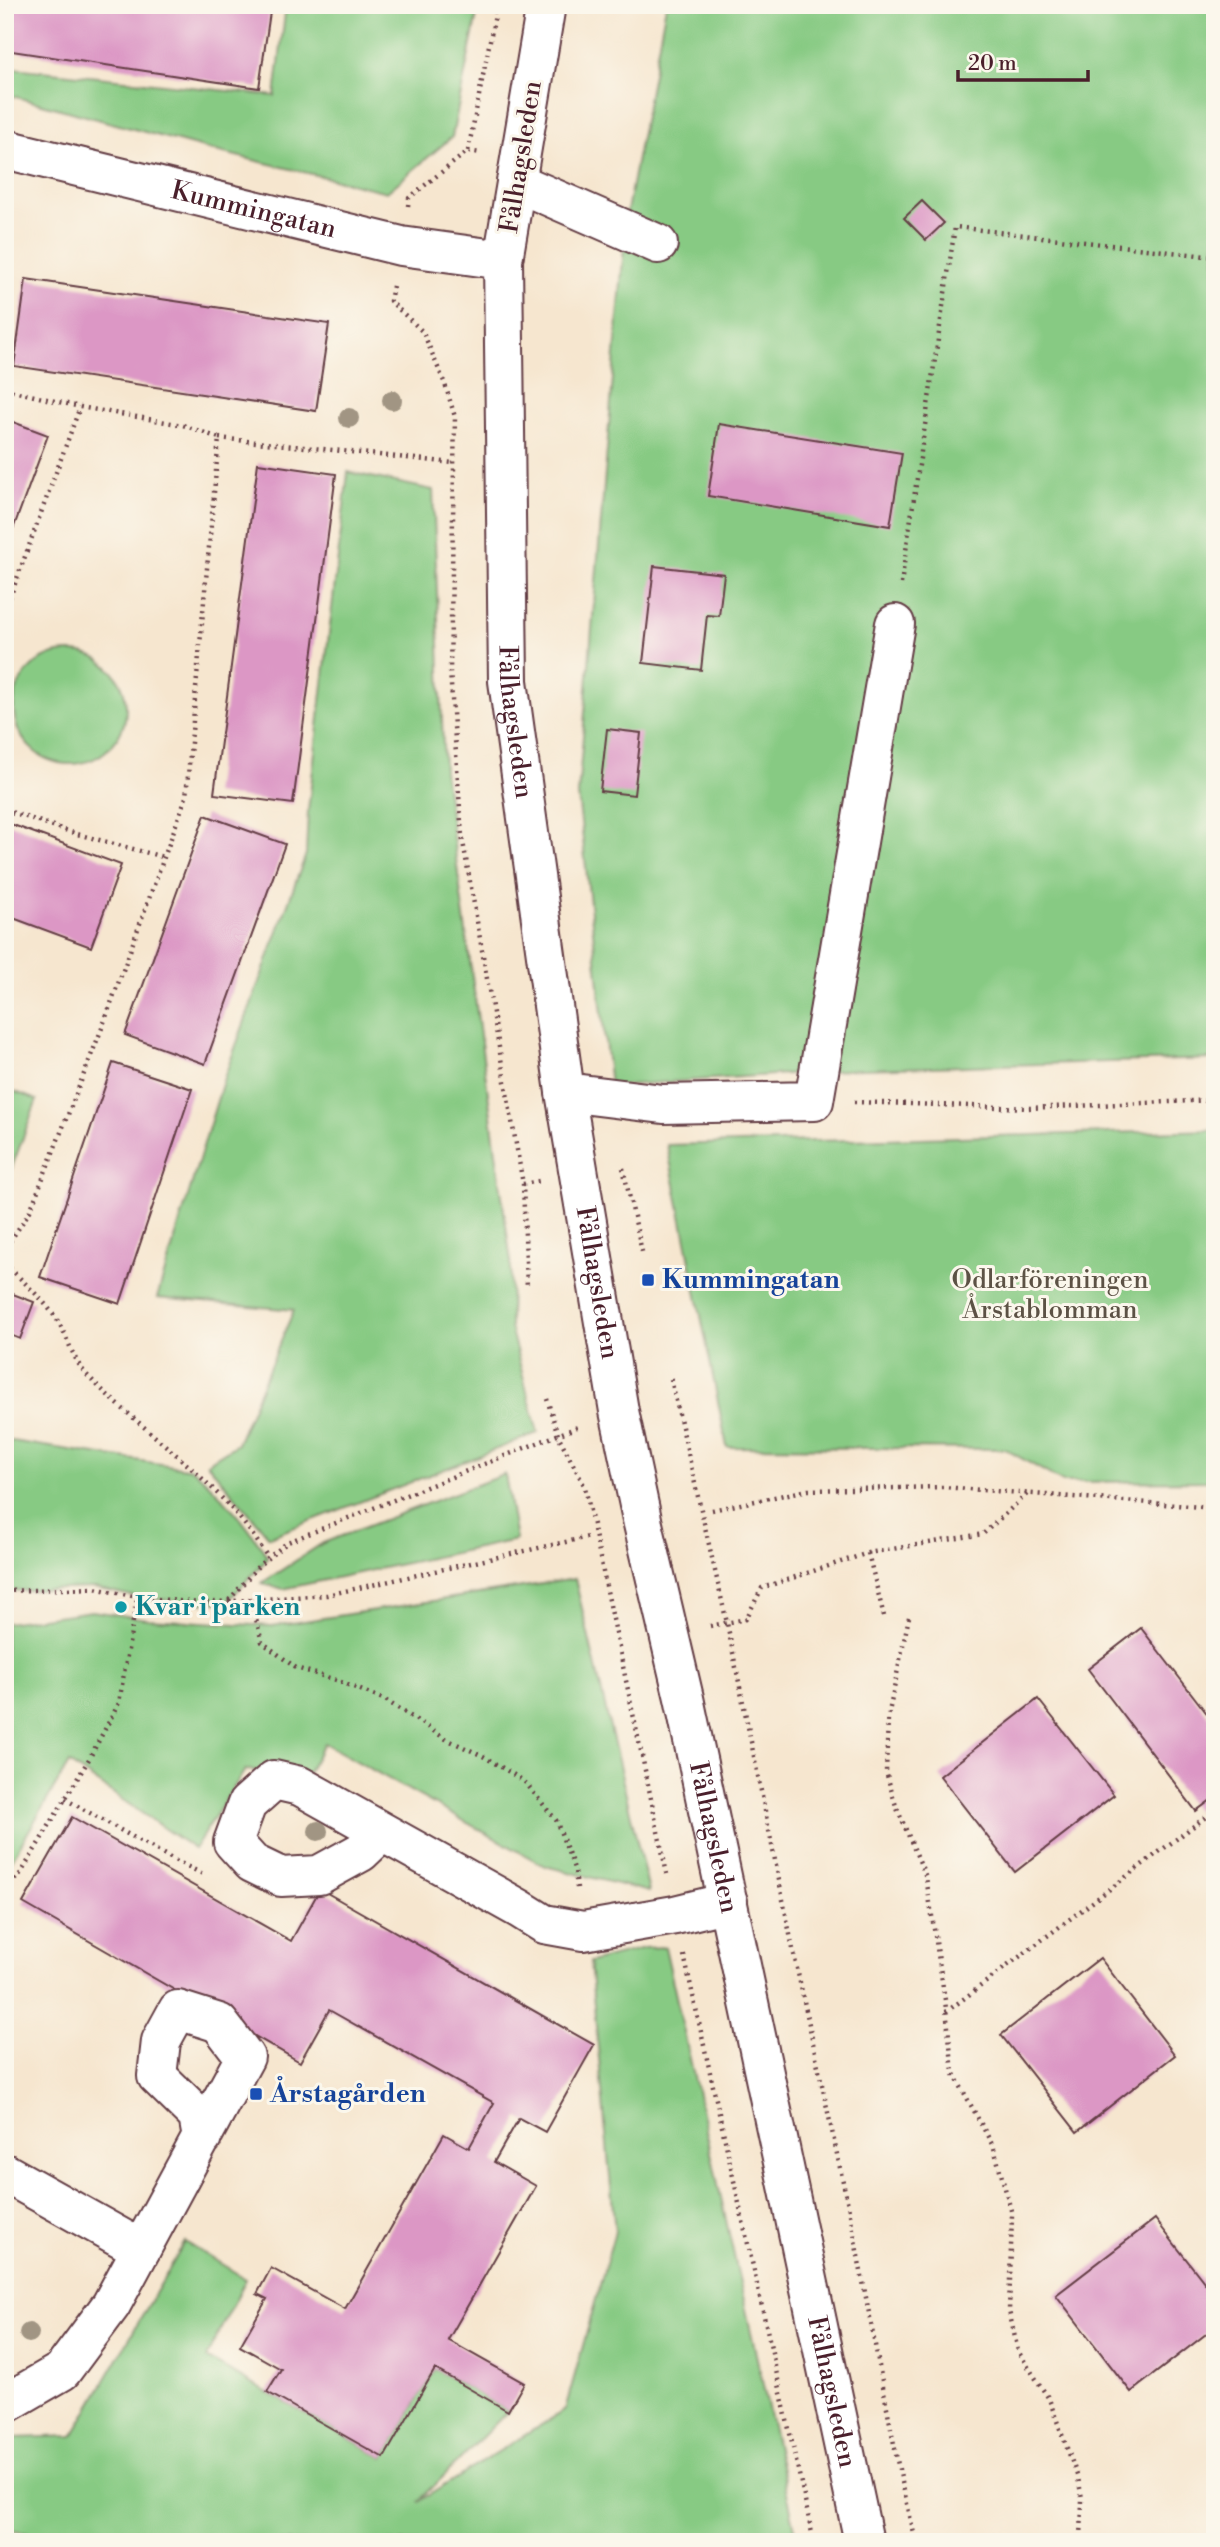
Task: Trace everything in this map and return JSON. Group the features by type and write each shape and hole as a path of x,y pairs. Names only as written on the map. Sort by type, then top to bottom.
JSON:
{"street":[{"name":"Fålhagsleden","path":"546,5 503,260 508,681 565,1092 619,1411 728,1902 864,2542"},
{"name":"Kummingatan","path":"5,149 401,246 503,260"},
{"path":"516,181 658,244"},
{"path":"565,1092 663,1104 814,1101 895,624"},
{"path":"382,1832 544,1924 583,1931 675,1915 728,1902"},
{"path":"5,2404 62,2371 111,2305 202,2138"},
{"path":"5,2173 141,2249"}],"path":[{"path":"468,151 497,5"},
{"path":"895,624 955,227 1215,257"},
{"path":"5,389 80,407 183,425 219,438 454,463"},
{"path":"5,611 80,407"},
{"path":"5,1249 30,1211 102,1028 186,797 219,438"},
{"path":"5,810 78,834 163,857"},
{"path":"814,1101 1028,1108 1215,1100"},
{"path":"5,1263 54,1315 85,1373 210,1484 254,1534 268,1558"},
{"path":"671,1379 727,1623 793,1951 851,2219 898,2465 916,2542"},
{"path":"547,1399 558,1435 585,1487 675,1915 814,2542"},
{"path":"228,1601 268,1558 288,1542 619,1411"},
{"path":"712,1510 808,1490 943,1487 1215,1508"},
{"path":"618,1647 746,1619 762,1588 868,1553 983,1534 1028,1494"},
{"path":"5,1591 94,1588 137,1597 200,1603 327,1595 588,1538"},
{"path":"868,1553 885,1620"},
{"path":"5,1890 21,1872 119,1703 137,1597"},
{"path":"251,1600 262,1642 296,1668 336,1680 385,1700 446,1739 483,1756 524,1782 556,1820 575,1871 583,1931"},
{"path":"909,1617 888,1717 886,1772 896,1805 926,1877 953,2072 994,2148 1012,2214 1009,2311 1018,2351 1049,2399 1078,2478 1082,2498 1081,2542"},
{"path":"65,1799 209,1877"},
{"path":"946,2012 1215,1810"}],"green space":[{"path":"286,5 479,5 452,137 387,192 207,149 5,94 5,67 275,96"},
{"path":"666,5 1215,5 1215,1059 861,1069 610,1086 578,795 627,211"},
{"path":"348,472 433,490 444,771 511,1262 510,1327 538,1433 269,1537 207,1463 237,1444 294,1310 157,1298 223,1081 306,854 308,811"},
{"path":"70,652 91,656 110,668 122,687 126,708 122,729 110,748 91,760 70,764 49,760 30,748 18,729 14,708 18,687 30,668 49,656"},
{"path":"5,1088 37,1100 5,1186"},
{"name":"Odlarföreningen Årstablomman","path":"1215,1130 1215,1481 1063,1482 1005,1449 727,1447 667,1145"},
{"path":"5,1440 193,1469 234,1511 268,1558 228,1601 200,1603 137,1597 94,1588 5,1591"},
{"path":"505,1474 516,1540 283,1589 262,1583 323,1543"},
{"path":"575,1579 649,1892 545,1866 324,1743 307,1774 245,1770 194,1849 69,1763 5,1871 5,1623 92,1611 148,1619 272,1626"},
{"path":"665,1947 798,2542 87,2542 5,2530 5,2442 13,2438 73,2436 185,2242 246,2279 206,2358 384,2458 435,2369 508,2411 418,2502 565,2410 615,2231 590,1962 644,1948"}],"building":[{"path":"5,5 271,5 259,88 5,50"},
{"path":"922,201 944,223 926,240 904,218"},
{"path":"26,279 329,324 316,411 14,366"},
{"path":"5,419 48,435 6,548 5,548"},
{"path":"719,424 902,453 890,526 708,496"},
{"path":"258,463 336,474 293,804 214,794"},
{"path":"654,566 724,574 719,616 707,615 701,670 643,663"},
{"path":"607,729 641,733 634,795 600,791"},
{"path":"205,815 285,844 205,1064 125,1035"},
{"path":"5,822 121,865 91,947 5,915"},
{"path":"113,1063 192,1089 120,1304 40,1277"},
{"path":"5,1291 34,1302 20,1339 5,1333"},
{"path":"1141,1628 1215,1724 1215,1797 1196,1811 1088,1669"},
{"path":"1038,1699 1114,1795 1015,1872 940,1776"},
{"path":"72,1817 291,1941 320,1889 594,2045 545,2132 519,2118 494,2162 536,2186 448,2340 524,2383 508,2411 435,2369 384,2458 267,2392 281,2369 240,2346 267,2299 257,2294 271,2268 345,2309 444,2134 469,2148 494,2103 329,2010 300,2062 23,1903"},
{"path":"1100,1958 1175,2055 1077,2132 1001,2035"},
{"path":"1155,2219 1215,2296 1215,2327 1131,2392 1056,2295"}],"place":[{"name":"Kummingatan","path":"648,1280"},
{"name":"Kvar i parken","path":"121,1607"},
{"name":"Årstagården","path":"256,2094"}]}
